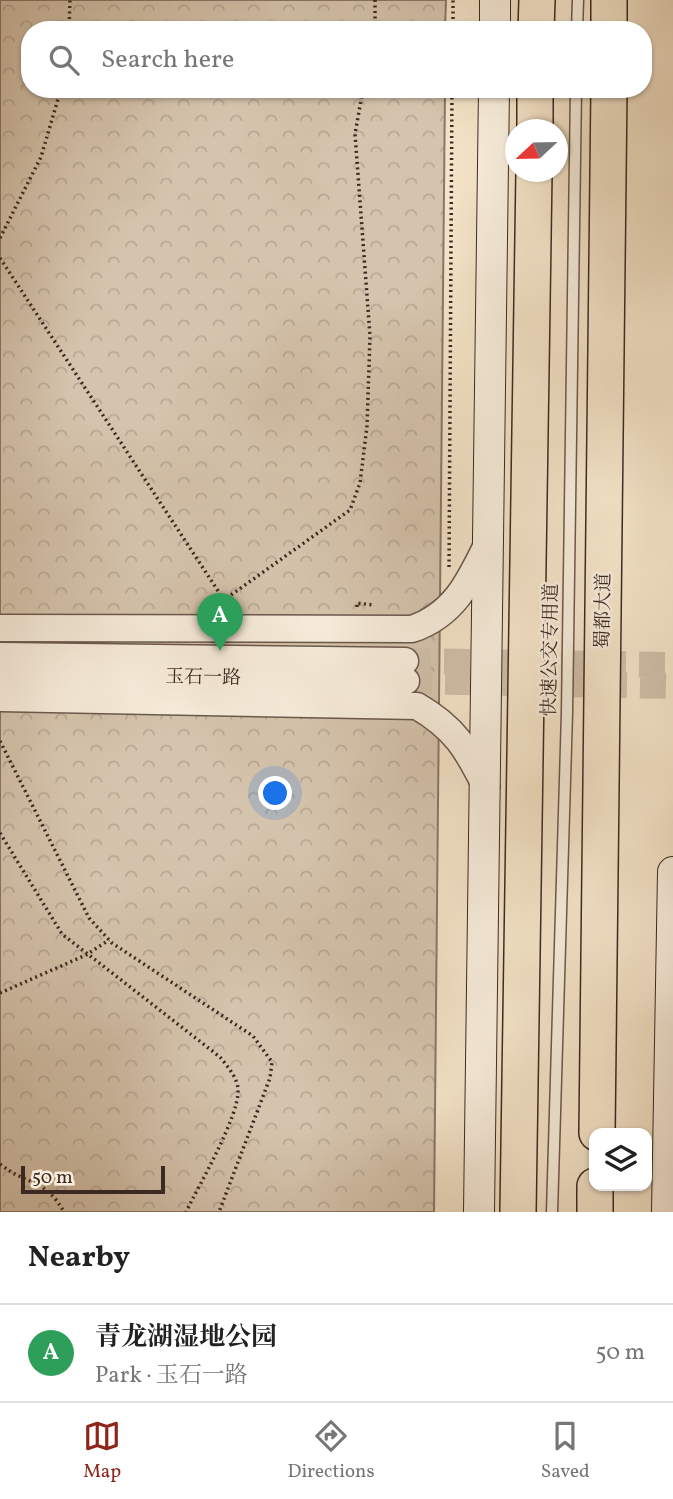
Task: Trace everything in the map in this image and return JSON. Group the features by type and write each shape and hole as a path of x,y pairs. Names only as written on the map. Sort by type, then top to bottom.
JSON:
{"highway":[{"path":"537,0 537,21"},
{"path":"609,0 609,21"},
{"path":"535,119 536,98"},
{"name":"蜀都大道","path":"597,1128 609,98"},
{"path":"518,1212 534,182"},
{"path":"595,1191 595,1212"}],"main road":[{"path":"495,0 495,21"},
{"path":"479,1212 487,789 486,545 494,98"},
{"path":"667,1212 673,872"}],"street":[{"path":"0,628 403,629 429,623 455,602 466,588 486,545"},
{"path":"0,698 403,682 415,690 421,679 420,656 403,629"},
{"name":"玉石一路","path":"0,656 403,682"},
{"name":"玉石一路","path":"0,676 403,682"},
{"path":"403,682 417,706 443,722 464,744 487,789"}],"lane":[{"path":"577,21 578,0"},
{"name":"快速公交专用道","path":"552,1212 567,713 576,98"}],"path":[{"path":"69,21 70,0"},
{"path":"375,0 375,21"},
{"path":"453,0 453,21"},
{"path":"0,238 40,157 58,98"},
{"path":"225,600 350,510 360,483 368,426 370,337 355,134 361,98"},
{"path":"449,572 452,98"},
{"path":"0,258 245,629"},
{"path":"0,741 89,918 109,940 253,1036 272,1062 270,1078 219,1212"},
{"path":"0,834 62,934 220,1056 230,1069 238,1090 233,1115 186,1212"},
{"path":"0,993 86,955 109,940"},
{"path":"0,1164 12,1173 37,1182 53,1193 64,1212"}],"green space":[{"path":"0,0 446,0 445,21 21,21 21,98 445,98 434,1212 0,1212"}],"tunnel":[{"path":"405,661 673,665"},
{"path":"406,681 673,686"}],"place":[{"name":"青龙湖湿地公园","path":"220,651"}]}
